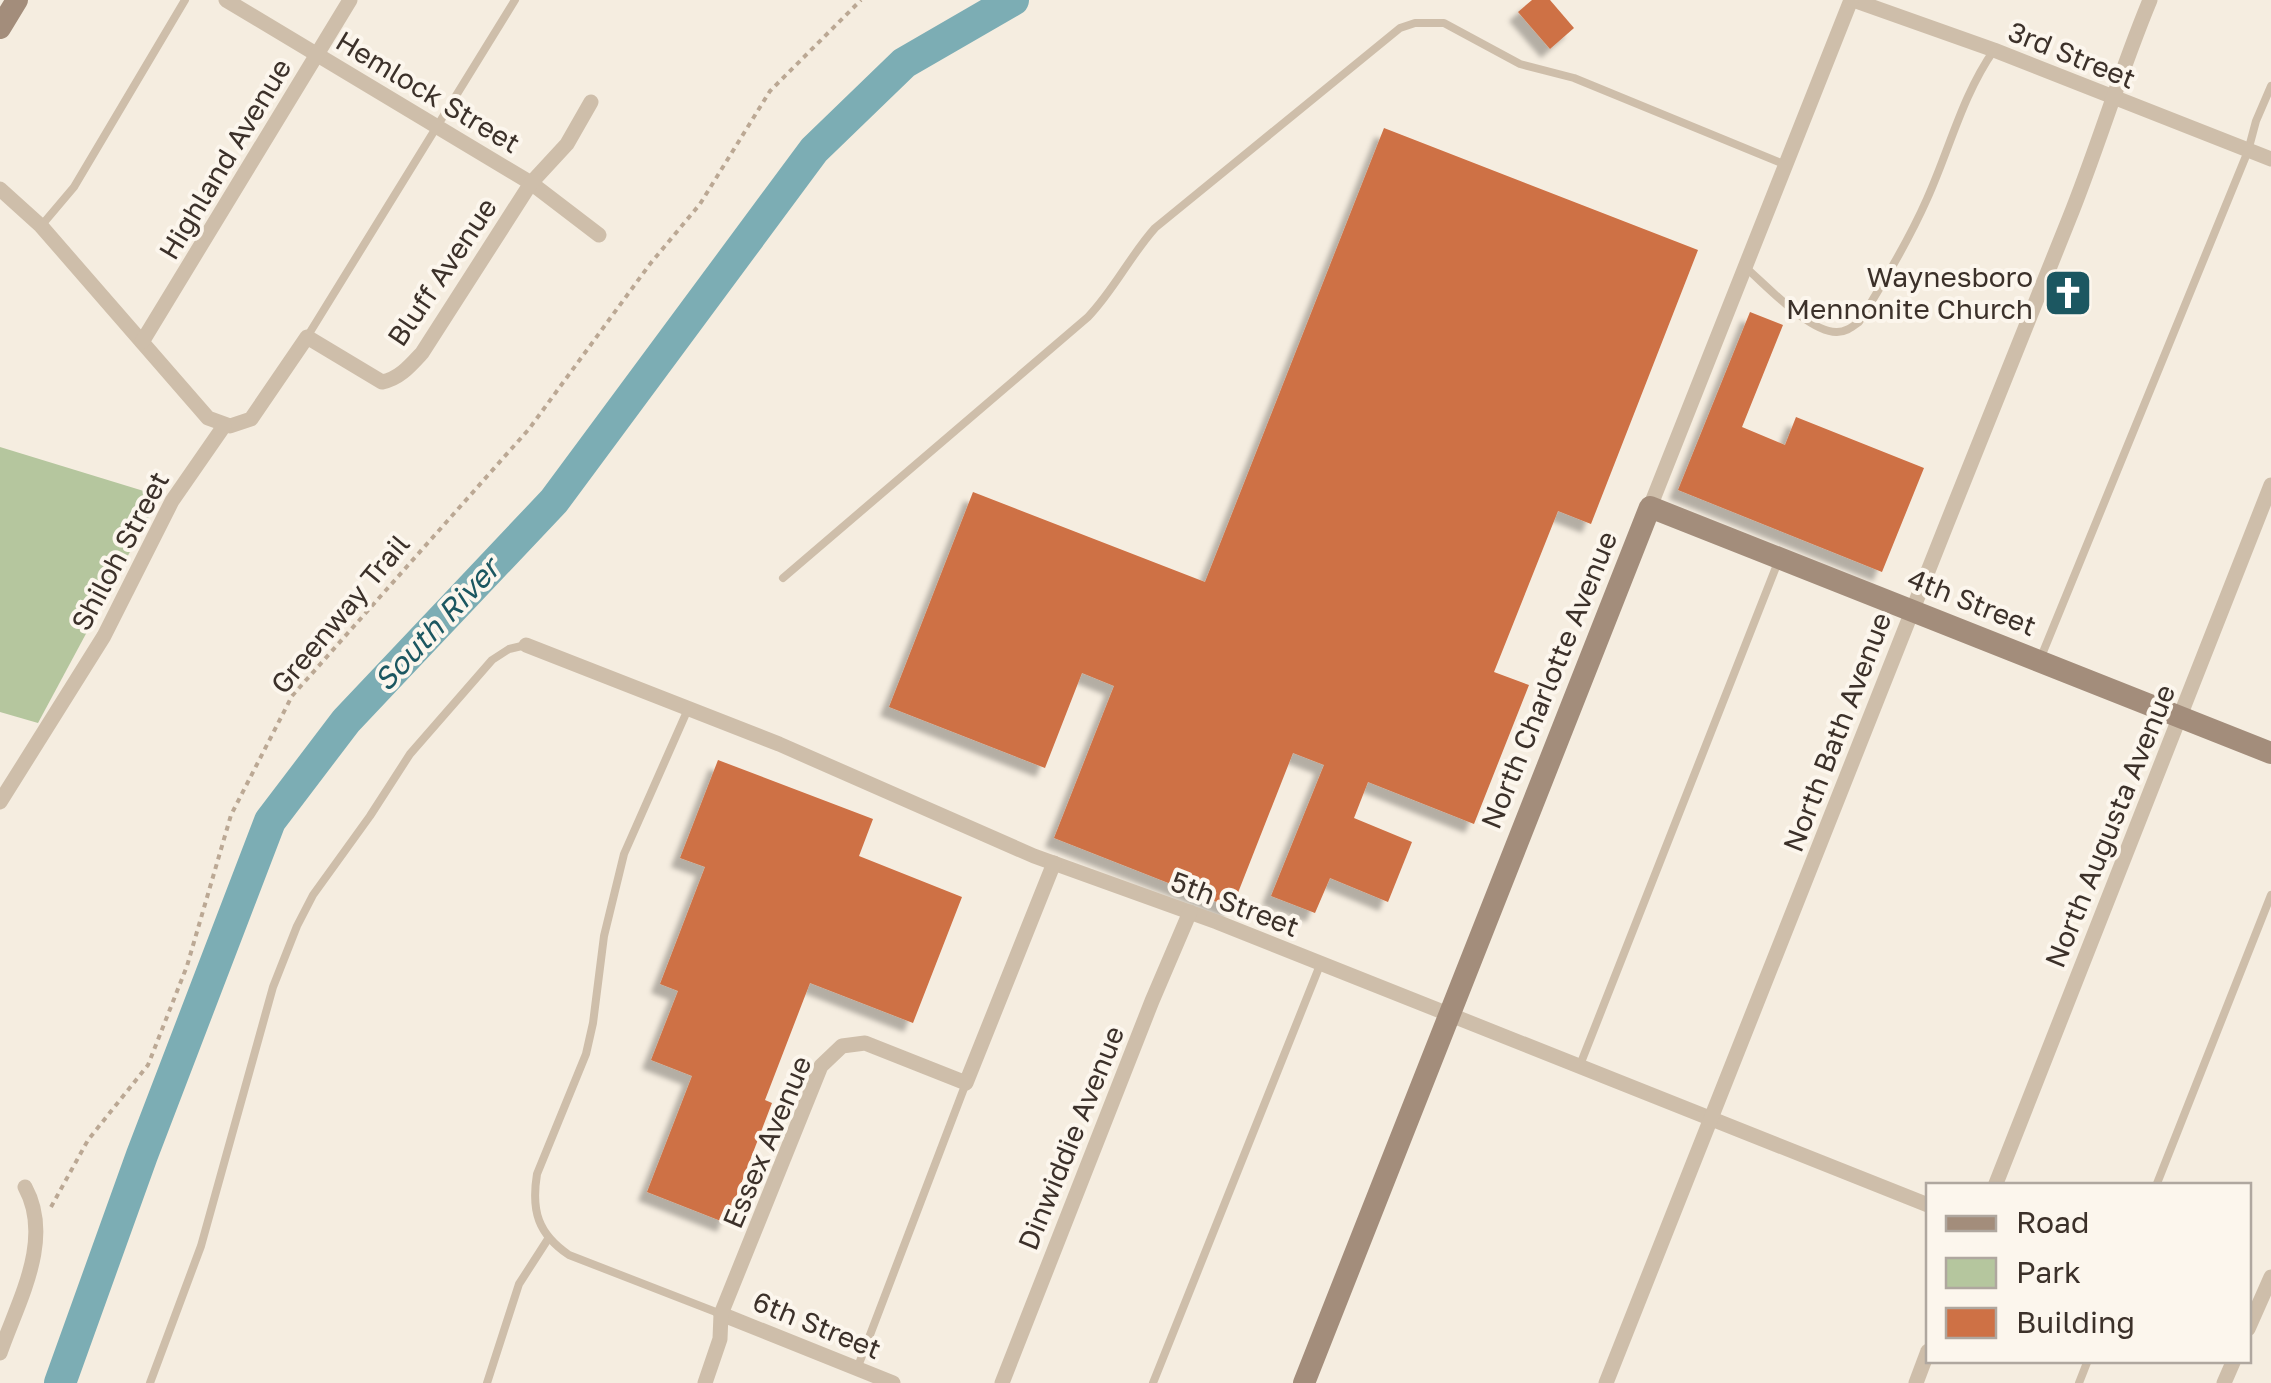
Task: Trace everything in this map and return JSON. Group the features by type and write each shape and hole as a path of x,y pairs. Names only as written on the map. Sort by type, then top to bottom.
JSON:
{"street":[{"path":"0,28 17,0"},
{"name":"Hemlock Street","path":"226,0 531,183 599,234"},
{"name":"Highland Avenue","path":"142,342 350,0"},
{"name":"3rd Street","path":"1852,0 1994,50 2271,159"},
{"name":"North Charlotte Avenue","path":"1304,1383 1852,0"},
{"name":"North Bath Avenue","path":"1606,1383 2070,217 2150,0"},
{"name":"Bluff Avenue","path":"308,337 382,382 397,377 422,353 531,183 567,144 591,102"},
{"path":"0,189 41,226 208,418 224,426 251,418 308,337"},
{"name":"Shiloh Street","path":"0,802 104,636 172,501 224,426"},
{"name":"North Augusta Avenue","path":"1995,1183 2271,485"},
{"name":"4th Street","path":"1650,508 2271,754"},
{"name":"5th Street","path":"526,645 779,744 1054,863 1190,912 1926,1204"},
{"path":"966,1083 1054,863"},
{"name":"Dinwiddie Avenue","path":"1002,1383 1190,912"},
{"name":"Essex Avenue","path":"706,1383 720,1339 721,1314 820,1066 851,1043 866,1044 966,1083"},
{"path":"0,1353 37,1245 35,1210 25,1187"},
{"path":"2251,1322 2271,1277"},
{"name":"6th Street","path":"721,1314 893,1383"},
{"path":"1916,1383 1926,1356"}],"lane":[{"path":"41,226 74,187 185,0"},
{"path":"308,337 515,0"},
{"path":"783,578 1088,318 1154,228 1400,28 1415,23 1444,23 1520,64 1574,78 1786,165"},
{"path":"1746,267 1824,330 1848,330 1859,322 1928,198 1962,106 1994,50"},
{"path":"2040,661 2271,86"},
{"path":"1580,1066 1780,558"},
{"path":"150,1383 201,1246 272,988 296,926 410,754 492,660 509,649 526,645"},
{"path":"688,709 654,779 619,870 604,936 586,1054 537,1174 535,1216 548,1239 570,1255 721,1314"},
{"path":"2157,1183 2271,896"},
{"path":"1153,1383 1320,964"},
{"path":"857,1369 966,1083"},
{"path":"487,1383 519,1284 548,1239"}],"path":[{"name":"Greenway Trail","path":"37,1245 50,1207 88,1140 148,1065 187,966 231,815 292,696 529,429 650,264 700,204 770,91 861,0"}],"green space":[{"path":"0,447 160,496 38,723 0,712"}],"building":[{"path":"1532,0 1550,0 1574,28 1550,49 1518,12"},
{"path":"1384,128 1698,250 1591,524 1558,511 1494,672 1529,685 1474,824 1368,782 1354,818 1412,842 1388,902 1330,878 1315,913 1271,896 1324,765 1293,753 1232,908 1054,838 1114,686 1082,673 1045,768 889,707 973,492 1205,582"},
{"path":"1750,312 1783,325 1742,427 1785,445 1796,417 1924,468 1882,572 1678,490"},
{"path":"718,760 873,819 859,856 962,897 913,1023 810,983 765,1100 772,1103 726,1223 647,1192 692,1076 651,1060 678,991 660,984 705,867 680,858"}],"waterway":[{"name":"South River","path":"60,1383 270,821 346,721 554,501 814,150 904,63 1013,0"}],"place":[{"name":"Waynesboro Mennonite Church","path":"2068,293"}]}
